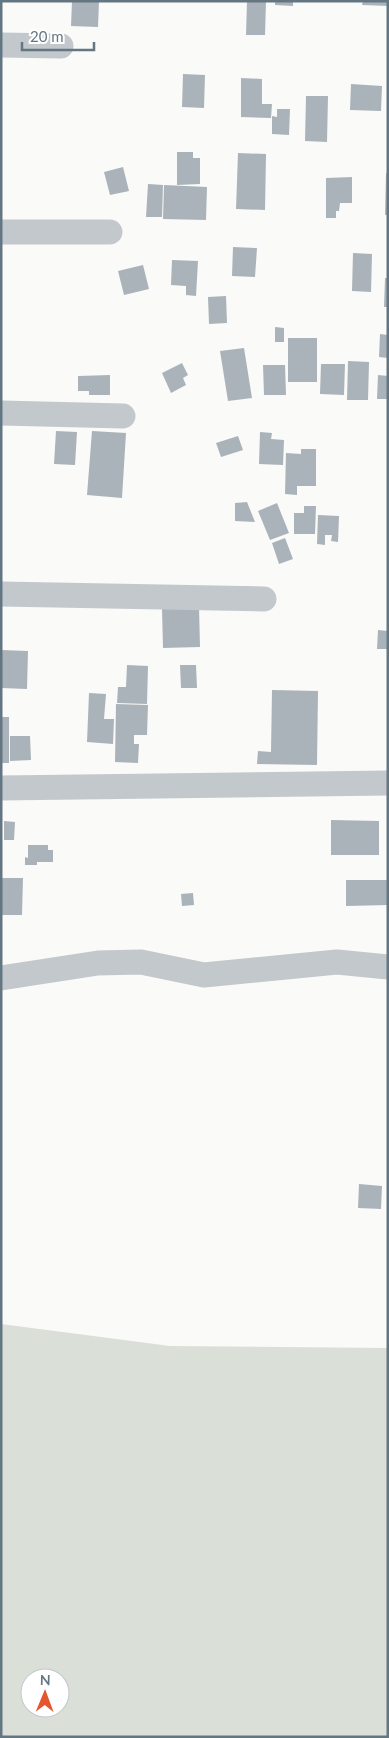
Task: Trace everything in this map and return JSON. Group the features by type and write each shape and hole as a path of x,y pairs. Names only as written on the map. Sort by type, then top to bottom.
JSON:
{"street":[{"path":"1,44 61,46"},
{"path":"1,232 110,232"},
{"path":"1,413 123,416"},
{"path":"1,594 264,598"},
{"path":"1,788 388,783"},
{"path":"1,978 106,963 141,962 204,975 337,962 388,967"}],"shaded area":[{"path":"1,1324 170,1346 388,1348 388,1737 1,1737"}],"building":[{"path":"72,1 99,1 98,27 71,26"},
{"path":"247,1 266,1 265,35 246,35"},
{"path":"275,1 293,1 293,6 275,5"},
{"path":"363,1 388,1 388,6 362,5"},
{"path":"183,74 205,75 204,108 182,107"},
{"path":"241,78 262,79 262,104 272,104 271,118 241,117"},
{"path":"351,84 382,86 381,111 350,110"},
{"path":"306,96 328,96 327,142 305,141"},
{"path":"277,109 290,109 289,135 272,134 272,116 277,117"},
{"path":"177,152 193,152 193,158 200,158 200,184 177,185"},
{"path":"238,153 266,154 265,210 236,209"},
{"path":"123,167 129,191 110,195 104,172"},
{"path":"386,173 388,173 388,215 385,215"},
{"path":"352,177 352,203 340,203 339,211 336,211 336,218 326,218 326,178"},
{"path":"148,184 163,185 162,217 146,217"},
{"path":"164,185 207,187 206,220 163,219"},
{"path":"233,247 257,248 255,277 232,276"},
{"path":"353,253 372,254 371,292 352,291"},
{"path":"172,260 198,261 196,296 186,295 186,286 171,285"},
{"path":"143,265 149,289 124,295 118,271"},
{"path":"385,278 388,278 388,307 384,307"},
{"path":"226,296 227,323 209,324 208,297"},
{"path":"275,327 284,328 284,342 275,342"},
{"path":"380,334 388,335 388,358 379,357"},
{"path":"288,338 317,338 317,382 288,382"},
{"path":"244,348 252,398 228,401 220,351"},
{"path":"348,361 369,362 368,400 347,400"},
{"path":"182,363 188,375 183,378 186,385 171,393 162,373"},
{"path":"321,364 345,364 344,395 320,394"},
{"path":"263,365 285,365 286,395 264,395"},
{"path":"110,375 110,395 89,395 89,391 78,391 78,376"},
{"path":"378,375 388,376 388,399 377,399"},
{"path":"56,431 77,432 75,465 54,464"},
{"path":"92,431 126,433 122,498 87,495"},
{"path":"260,432 272,433 271,439 284,440 283,465 259,464"},
{"path":"238,436 243,450 221,457 216,443"},
{"path":"301,449 316,449 316,486 297,486 297,495 285,494 286,453 301,454"},
{"path":"247,502 255,522 235,521 235,503"},
{"path":"277,503 289,533 270,540 258,511"},
{"path":"304,506 316,506 315,534 294,534 294,513 304,513"},
{"path":"318,515 339,516 338,542 331,541 332,535 325,535 325,545 317,544"},
{"path":"285,538 293,559 279,564 272,543"},
{"path":"199,607 200,647 163,648 162,609"},
{"path":"378,630 388,631 388,649 377,649"},
{"path":"1,650 28,651 27,689 1,688"},
{"path":"127,665 148,666 147,704 117,703 118,687 126,687"},
{"path":"180,665 196,665 197,688 181,688"},
{"path":"272,690 318,691 317,765 257,764 258,751 271,752"},
{"path":"89,693 106,694 104,719 114,719 113,744 87,742"},
{"path":"116,704 148,705 147,735 134,735 134,744 139,744 138,763 115,762"},
{"path":"1,717 9,717 9,763 1,763"},
{"path":"10,736 30,736 31,760 10,761"},
{"path":"331,820 379,821 379,855 331,855"},
{"path":"4,821 15,822 14,840 4,840"},
{"path":"28,845 48,845 48,850 53,850 53,862 37,862 37,865 25,865 25,857 28,858"},
{"path":"1,878 23,878 22,915 1,915"},
{"path":"346,880 388,880 388,905 346,906"},
{"path":"193,893 194,905 182,906 181,894"},
{"path":"359,1184 382,1186 381,1209 358,1208"}]}
